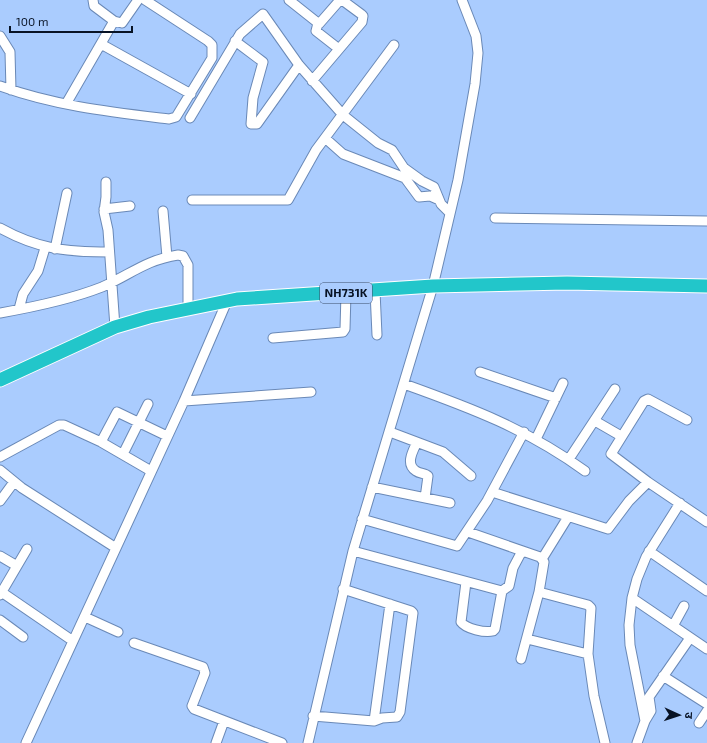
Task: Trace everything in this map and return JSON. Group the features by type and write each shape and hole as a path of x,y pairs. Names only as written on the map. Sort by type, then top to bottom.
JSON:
{"highway":[{"name":"NH731K","path":"0,380 115,327 227,301 433,286 567,283 707,286"}],"street":[{"path":"93,0 94,6 114,21 122,23 138,0"},
{"path":"0,86 41,100 80,108 169,119 176,117 212,58 212,45 145,0"},
{"path":"289,0 319,24"},
{"path":"312,81 339,49 363,19 361,14 341,0 319,24 316,31 339,49"},
{"path":"308,743 353,551 433,286 460,168 478,59 476,36 462,0"},
{"path":"190,118 242,30 263,14 299,65 342,115 378,143 392,150 404,168 422,181 434,186 442,206 450,213"},
{"path":"66,104 114,21"},
{"path":"0,36 10,52 11,90"},
{"path":"236,41 263,62 253,98 251,124 257,124 299,65"},
{"path":"101,44 191,94"},
{"path":"192,200 286,201 310,159 394,46"},
{"path":"325,138 343,154 405,178 420,197 430,196 439,200"},
{"path":"106,182 104,210 108,230 115,327"},
{"path":"55,249 67,193"},
{"path":"104,210 130,206"},
{"path":"163,211 167,257"},
{"path":"495,218 707,221"},
{"path":"0,228 23,240 45,248 77,252 109,252"},
{"path":"19,310 23,294 38,270 45,248"},
{"path":"0,313 19,310 84,293 112,282 140,266 178,255 186,258 188,265 188,309"},
{"path":"374,291 377,335"},
{"path":"273,338 343,332 345,329 346,293"},
{"path":"26,743 184,402 227,301"},
{"path":"480,372 556,398"},
{"path":"536,439 563,383"},
{"path":"404,384 460,404 524,432 586,471"},
{"path":"569,459 615,389"},
{"path":"184,402 310,392"},
{"path":"687,420 648,399 644,401 611,454 648,482 707,522"},
{"path":"123,454 148,404"},
{"path":"101,442 117,412 167,436"},
{"path":"595,421 621,436"},
{"path":"0,457 59,426 69,426 123,454 151,471"},
{"path":"390,432 447,454 471,476"},
{"path":"362,519 454,546 460,544 492,492 524,432"},
{"path":"416,442 410,462 411,467 416,471 428,476 425,498"},
{"path":"0,470 14,482 116,548"},
{"path":"0,502 14,482"},
{"path":"492,492 608,529 629,501 648,482"},
{"path":"372,487 450,503"},
{"path":"644,721 630,645 629,625 632,598 637,579 649,551 680,503"},
{"path":"521,659 539,592 544,566 542,559 568,517"},
{"path":"468,532 542,559"},
{"path":"27,549 1,592 73,642"},
{"path":"353,551 502,591"},
{"path":"466,582 462,622 466,627 486,632 493,631 495,629 502,591 509,586 513,568 522,551"},
{"path":"649,551 707,591"},
{"path":"0,556 17,566"},
{"path":"314,716 374,722 382,718 397,717 400,712 414,616 411,611 343,590"},
{"path":"539,592 588,605 591,608 588,654 594,696 605,743"},
{"path":"632,598 707,649"},
{"path":"374,722 390,604"},
{"path":"673,626 684,606"},
{"path":"85,617 118,632"},
{"path":"0,620 23,637"},
{"path":"636,743 644,721 651,710 649,696 690,638"},
{"path":"527,639 588,654"},
{"path":"134,643 203,667 205,673 192,706 194,709 282,743"},
{"path":"663,676 707,704"},
{"path":"699,723 707,711"},
{"path":"216,743 224,721"}]}
